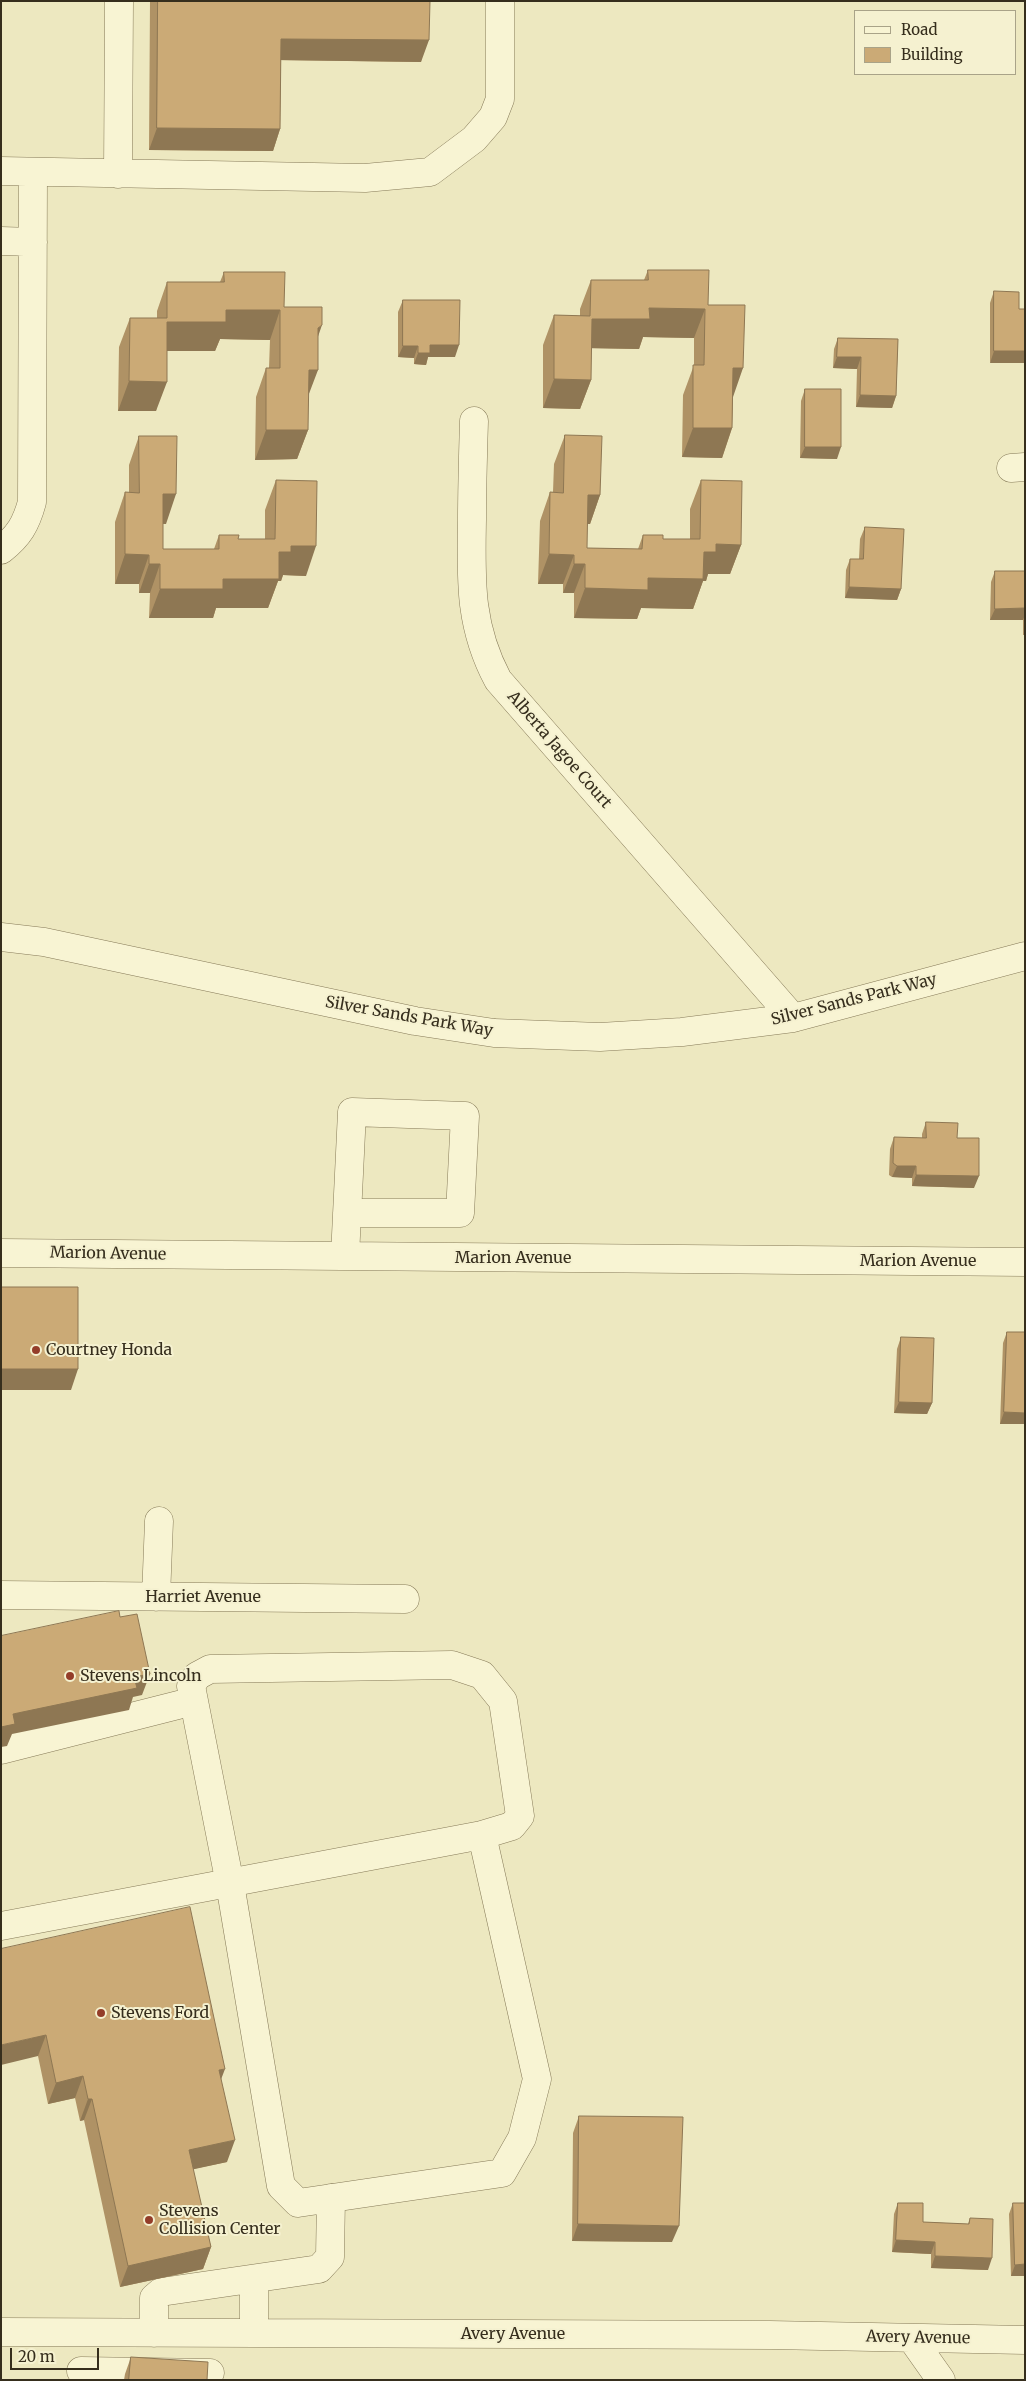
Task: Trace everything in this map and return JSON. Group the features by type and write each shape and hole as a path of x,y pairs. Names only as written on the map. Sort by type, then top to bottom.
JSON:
{"street":[{"path":"118,1 118,174"},
{"path":"1,171 365,178 430,172 474,139 493,117 500,99 500,1"},
{"path":"1,550 17,538 27,522 32,502 33,172"},
{"path":"1,241 33,242"},
{"name":"Alberta Jagoe Court","path":"474,421 471,590 480,639 491,667 498,680 793,1018"},
{"name":"Silver Sands Park Way","path":"1,937 44,942 415,1021 494,1033 600,1037 682,1032 793,1018 1025,956"},
{"path":"344,1256 346,1213 352,1112 464,1116 460,1213 346,1213"},
{"name":"Marion Avenue","path":"1,1253 1025,1262"},
{"path":"156,1596 160,1521"},
{"name":"Harriet Avenue","path":"1,1595 405,1598"},
{"path":"1,1926 230,1884 482,1835 512,1826 520,1816 503,1701 482,1675 452,1665 210,1668 197,1676 191,1686 230,1884 281,2186 298,2203 502,2173 522,2138 537,2079 482,1835"},
{"path":"1,1750 194,1701"},
{"path":"154,2333 154,2298 161,2292 319,2269 330,2257 331,2198"},
{"path":"254,2279 254,2333"},
{"name":"Avery Avenue","path":"1,2332 760,2334 912,2339 1025,2340"},
{"path":"82,2333 81,2375 210,2376 209,2333"},
{"path":"912,2339 941,2380"}],"building":[{"path":"158,1 430,1 429,40 281,39 280,129 157,128"},
{"path":"648,270 709,270 708,305 745,305 743,368 733,368 732,428 693,428 693,365 704,365 705,309 649,308 650,319 592,319 591,380 554,379 554,315 590,316 591,280 648,280"},
{"path":"224,272 285,272 284,307 322,307 322,325 318,328 318,370 309,370 308,430 266,430 266,368 280,368 280,310 226,310 226,322 167,322 167,382 129,381 130,318 167,318 167,282 224,282"},
{"path":"994,291 1019,292 1019,309 1025,309 1025,351 994,351"},
{"path":"403,300 460,300 459,345 430,345 430,353 418,353 418,346 403,346"},
{"path":"838,338 898,339 896,396 860,395 861,357 837,357"},
{"path":"805,389 841,389 841,447 805,447"},
{"path":"565,435 602,436 600,495 588,495 587,548 642,549 643,535 663,535 663,539 700,539 701,480 742,481 741,545 716,544 716,552 704,552 703,579 648,578 648,590 585,588 585,564 574,564 574,555 549,554 550,492 563,493"},
{"path":"139,436 177,436 176,494 163,494 163,549 219,549 219,535 239,535 238,539 275,539 276,480 317,481 316,546 291,546 291,552 279,552 279,579 223,579 223,589 160,589 160,564 149,564 149,555 125,554 125,492 139,493"},
{"path":"865,527 904,529 901,589 849,587 850,559 863,559"},
{"path":"995,571 1025,571 1025,608 995,609"},
{"path":"926,1122 958,1123 957,1138 979,1138 979,1176 916,1175 916,1166 897,1166 893,1163 894,1137 926,1138"},
{"name":"Courtney Honda","path":"1,1287 78,1287 78,1369 1,1369"},
{"path":"1007,1332 1025,1332 1025,1413 1004,1412"},
{"path":"901,1337 934,1338 932,1403 899,1402"},
{"name":"Stevens Lincoln","path":"119,1611 120,1617 137,1614 150,1674 134,1677 137,1688 13,1714 15,1724 1,1727 1,1636"},
{"path":"190,1907 225,2069 219,2070 235,2140 189,2150 211,2247 128,2266 92,2099 88,2099 83,2076 56,2083 46,2035 1,2045 1,1949"},
{"path":"579,2116 683,2117 679,2226 578,2224"},
{"path":"898,2203 923,2203 923,2222 969,2224 970,2218 993,2219 992,2258 935,2256 935,2242 896,2240"},
{"path":"1013,2203 1025,2203 1025,2264 1015,2265"},
{"path":"131,2357 208,2362 207,2380 129,2380"}],"place":[{"name":"Courtney Honda","path":"36,1350"},
{"name":"Stevens Lincoln","path":"70,1676"},
{"name":"Stevens Ford","path":"101,2013"},
{"name":"Stevens Collision Center","path":"149,2220"}]}
